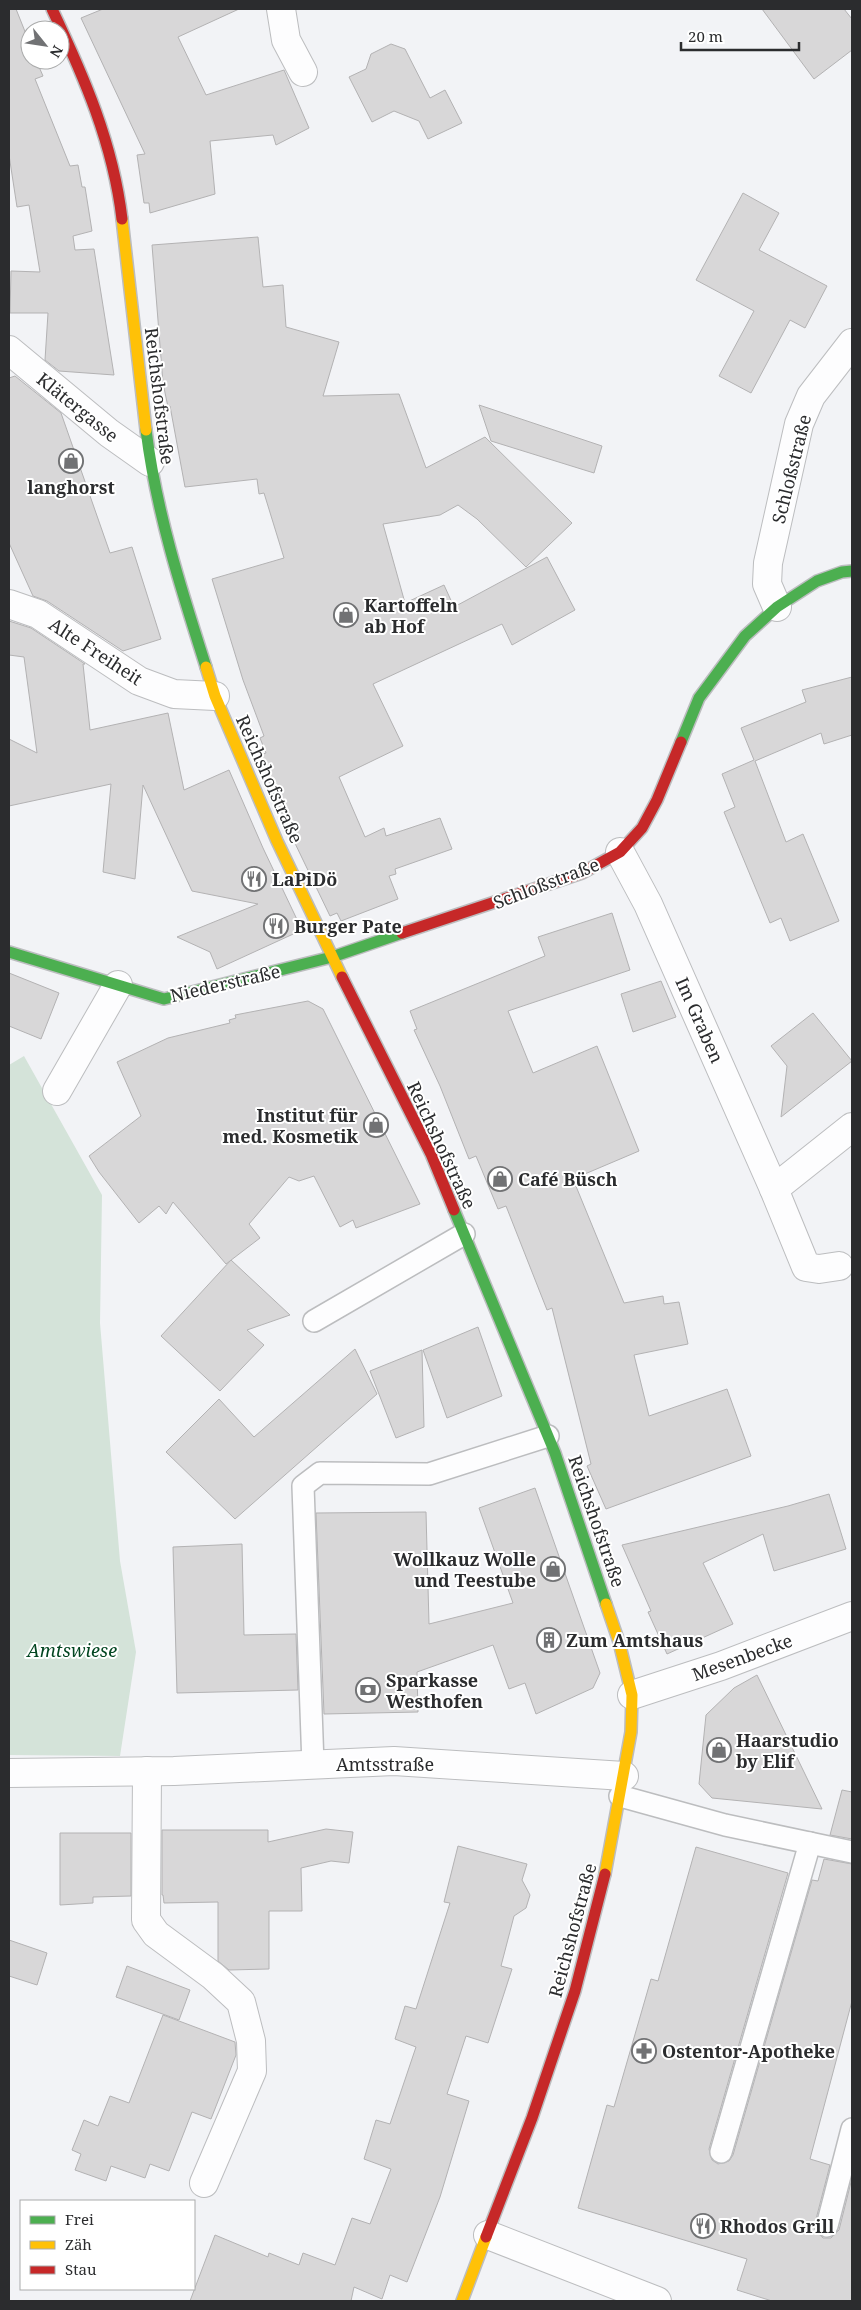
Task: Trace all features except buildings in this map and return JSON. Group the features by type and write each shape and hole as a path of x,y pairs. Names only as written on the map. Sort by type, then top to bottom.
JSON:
{"street":[{"name":"Reichshofstraße","path":"52,9 87,84 107,141 119,194 150,462 177,576 215,696 277,841 332,957 430,1154 464,1234 548,1436 619,1642 632,1695 631,1732 608,1863 575,1991 532,2118 462,2301"},
{"path":"281,9 286,40 304,72"},
{"name":"Schloßstraße","path":"777,607 767,584 768,563 799,424 811,396 852,343"},
{"name":"Klätergasse","path":"9,350 109,433 150,462"},
{"name":"Schloßstraße","path":"332,957 582,873 620,852 642,828 657,800 699,698 745,636 777,607 817,581 842,572 852,571"},
{"name":"Alte Freiheit","path":"9,604 38,614 139,681 174,694 215,696"},
{"name":"Im Graben","path":"620,852 648,904 774,1189 806,1267 819,1269 839,1266"},
{"name":"Niederstraße","path":"9,952 164,999 332,957"},
{"path":"57,1091 118,985"},
{"path":"774,1189 852,1127"},
{"name":"Mesenbecke","path":"632,1695 721,1666 852,1616"},
{"name":"Amtsstraße","path":"9,1773 147,1771 394,1761 435,1763 622,1786"},
{"path":"147,1771 146,1920 156,1934 213,1976 240,2002 251,2041 252,2072 204,2183"},
{"path":"488,2235 657,2301"}],"lane":[{"path":"314,1321 464,1234"},
{"path":"313,1765 303,1486 320,1473 428,1474 548,1436"},
{"path":"622,1786 725,1825 852,1852"},
{"path":"721,2152 810,1843"},
{"path":"827,2226 852,2129"}],"green space":[{"name":"Amtswiese","path":"24,1056 102,1195 100,1323 120,1561 136,1652 120,1756 9,1755 9,1065"}],"traffic: fast":[{"path":"146,430 150,460 163,520 206,667"},
{"path":"681,742 699,698 745,636 777,607 817,581 842,572 852,571"},
{"path":"9,952 164,999 332,957 402,933"},
{"path":"454,1210 555,1453 606,1604"}],"traffic: slow":[{"path":"122,219 146,430"},
{"path":"206,667 215,696 277,841 342,977"},
{"path":"605,1874 631,1732 632,1695 619,1642 606,1604"},
{"path":"462,2301 486,2237"}],"traffic: jam":[{"path":"52,9 96,111 112,164 122,219"},
{"path":"402,933 582,873 620,852 642,828 657,800 681,742"},
{"path":"342,977 431,1154 454,1210"},
{"path":"486,2237 532,2118 575,1991 605,1874"}],"place":[{"name":"langhorst","path":"71,461"},
{"name":"Kartoffeln ab Hof","path":"346,615"},
{"name":"LaPiDö","path":"254,879"},
{"name":"Burger Pate","path":"276,926"},
{"name":"Institut für med. Kosmetik","path":"376,1125"},
{"name":"Café Büsch","path":"500,1179"},
{"name":"Wollkauz Wolle und Teestube","path":"553,1569"},
{"name":"Zum Amtshaus","path":"549,1640"},
{"name":"Sparkasse Westhofen","path":"368,1690"},
{"name":"Haarstudio by Elif","path":"719,1750"},
{"name":"Ostentor-Apotheke","path":"644,2051"},
{"name":"Rhodos Grill","path":"703,2226"}]}
